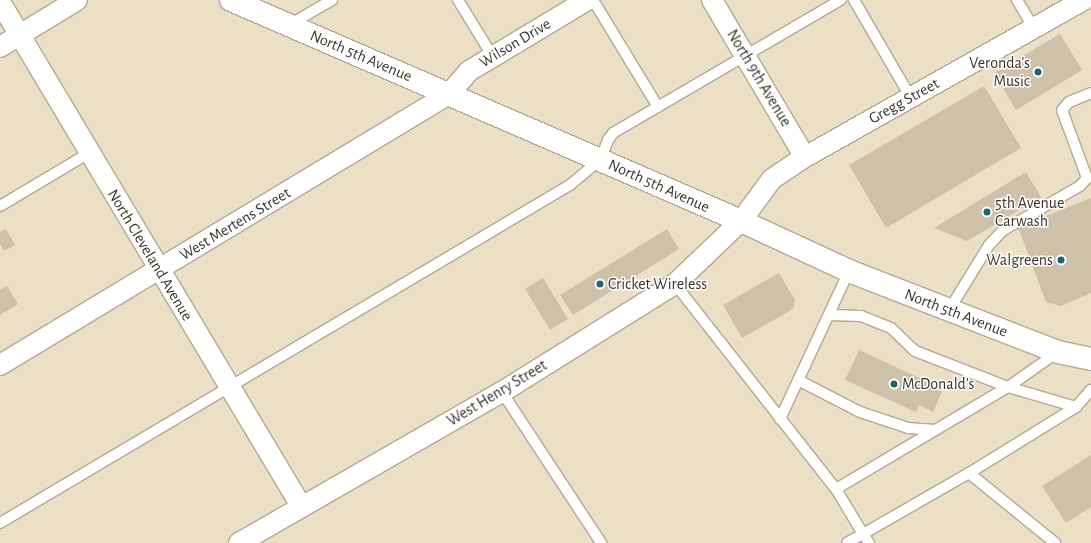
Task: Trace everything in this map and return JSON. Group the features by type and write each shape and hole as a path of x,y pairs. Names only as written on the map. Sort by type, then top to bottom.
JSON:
{"street":[{"path":"0,47 77,0"},
{"name":"North 5th Avenue","path":"230,0 740,221 849,271 1058,352 1091,359"},
{"name":"North 9th Avenue","path":"712,0 805,157"},
{"name":"Gregg Street","path":"740,221 772,179 805,157 1084,0"},
{"name":"Wilson Drive","path":"449,94 469,71 585,1"},
{"name":"North Cleveland Avenue","path":"0,2 301,506"},
{"name":"West Mertens Street","path":"0,365 449,94"},
{"name":"West Henry Street","path":"248,541 301,506 502,392 675,284 740,221"}],"lane":[{"path":"289,25 332,0"},
{"path":"458,0 493,56"},
{"path":"0,523 570,185 600,160 608,140 613,133 841,0"},
{"path":"854,0 911,98"},
{"path":"1017,0 1034,28"},
{"path":"585,1 658,107"},
{"path":"949,310 989,245 1002,231 1080,186 1087,178 1062,110 1070,102 1091,93"},
{"path":"0,206 89,153"},
{"path":"780,419 849,271"},
{"path":"675,284 836,489 869,543"},
{"path":"829,315 862,316 891,328 915,351 1008,387 1076,407"},
{"path":"836,489 1008,387 1058,352"},
{"path":"798,380 860,412 908,428 935,430"},
{"path":"847,543 969,473 1076,407 1091,390"},
{"path":"502,392 601,543"},
{"path":"969,473 1054,543"}],"building":[{"name":"Veronda's Music","path":"1060,34 1082,70 1016,110 994,73"},
{"path":"984,86 1021,148 886,228 849,165"},
{"name":"5th Avenue Carwash","path":"1026,172 1041,197 967,241 934,228"},
{"name":"Walgreens","path":"1091,198 1091,293 1061,306 1046,302 1018,227"},
{"path":"6,229 15,245 4,251 0,244 0,232"},
{"path":"667,229 679,249 573,315 560,295"},
{"path":"779,273 795,300 793,309 742,338 723,305"},
{"path":"543,278 568,319 550,330 525,289"},
{"path":"7,286 18,304 0,315 0,290"},
{"name":"McDonald's","path":"859,350 943,389 933,412 919,405 916,412 845,380"},
{"path":"1091,455 1091,507 1066,523 1042,486"}],"place":[{"name":"Veronda's Music","path":"1038,72"},
{"name":"5th Avenue Carwash","path":"987,212"},
{"name":"Walgreens","path":"1061,260"},
{"name":"Cricket Wireless","path":"600,284"},
{"name":"McDonald's","path":"894,384"}]}
